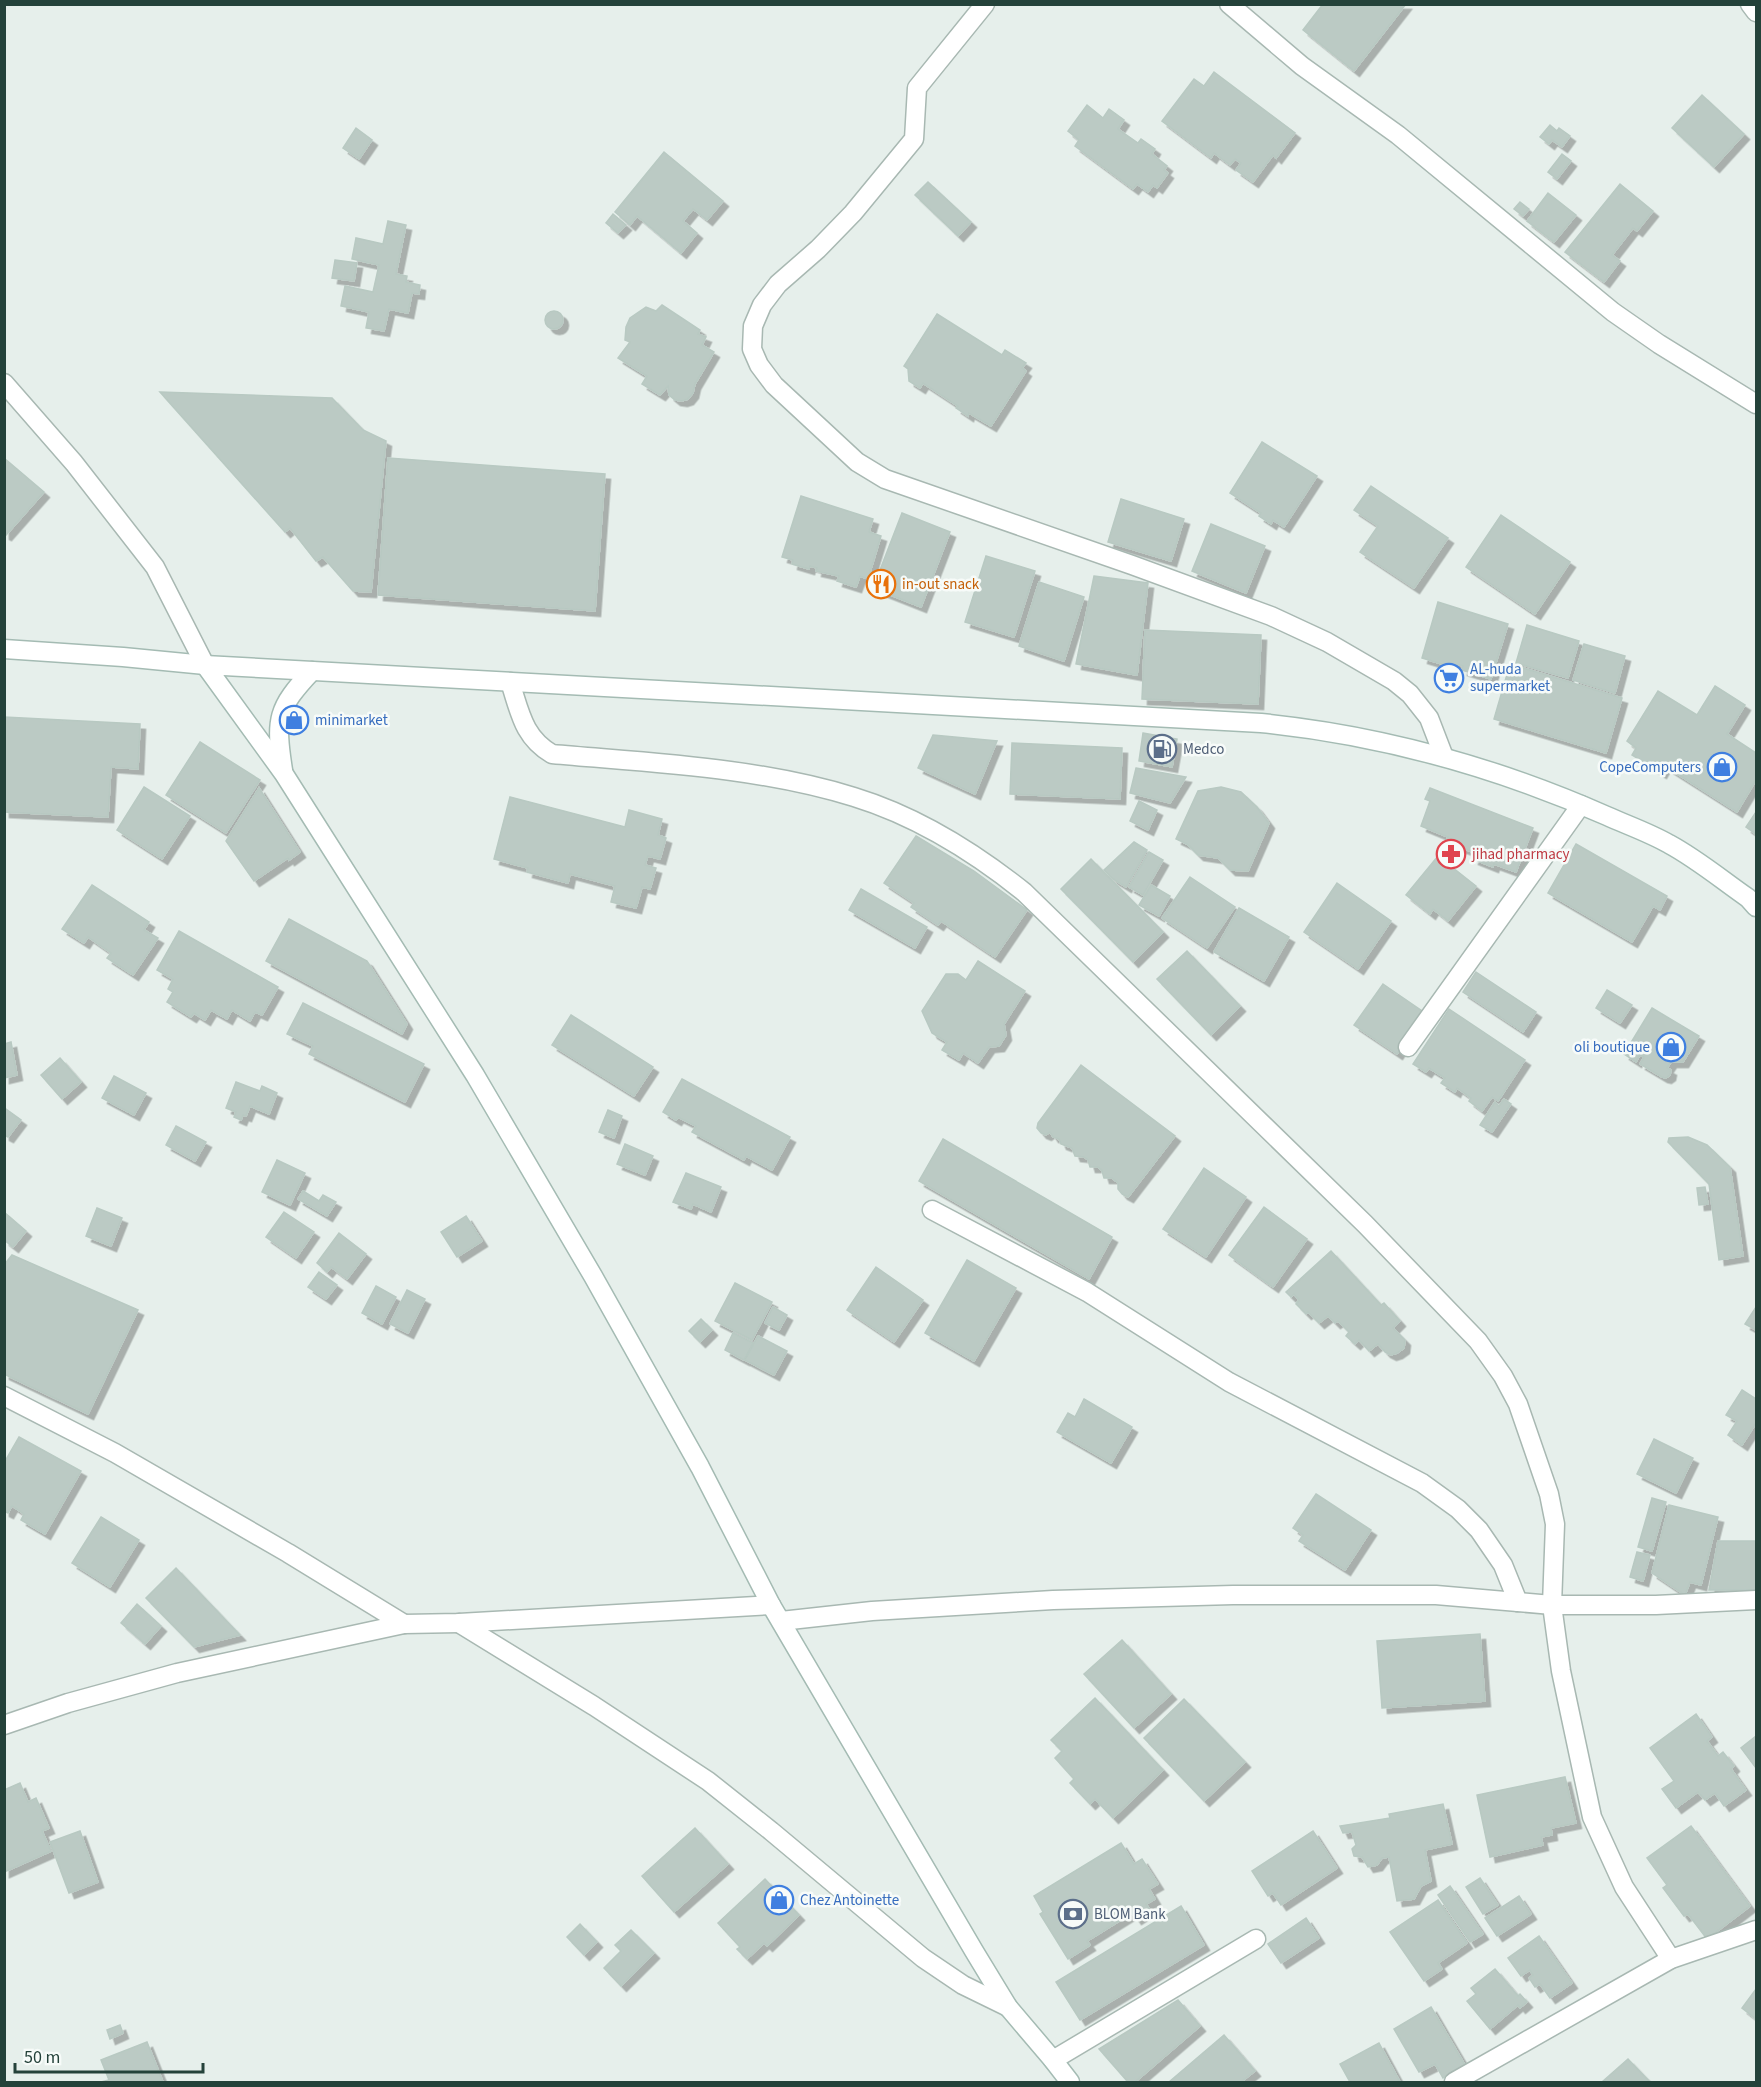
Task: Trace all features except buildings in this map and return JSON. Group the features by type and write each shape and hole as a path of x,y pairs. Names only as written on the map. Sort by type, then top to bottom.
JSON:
{"street":[{"path":"985,4 917,88 914,139 853,213 818,249 778,284 762,305 753,326 752,349 759,365 774,385 832,440 857,462 885,479 1271,616 1327,642 1394,681 1410,694 1429,718 1444,757"},
{"path":"1228,4 1302,66 1398,135 1613,312 1659,344 1756,404"},
{"path":"1750,4 1756,12"},
{"path":"4,383 74,463 155,567 205,665 284,774 475,1075 593,1276 700,1467 771,1605 1008,2007 1053,2060 1068,2082"},
{"path":"4,649 205,665 1261,723 1316,728 1403,746 1476,765 1581,805 1669,844 1748,898 1756,907"},
{"path":"284,774 278,738 281,711 292,692 312,671"},
{"path":"510,682 528,732 538,746 552,754 687,766 815,786 856,797 921,824 977,858 1024,892 1365,1224 1478,1341 1518,1404 1549,1494 1555,1524 1552,1605 1562,1671 1592,1817 1624,1887 1671,1959"},
{"path":"1408,1047 1581,805"},
{"path":"932,1210 1087,1293 1229,1382 1422,1483 1458,1509 1479,1530 1503,1565 1518,1602"},
{"path":"4,1396 115,1453 288,1553 404,1624"},
{"path":"782,1621 872,1611 1053,1600 1233,1595 1436,1595 1552,1605 1656,1605 1756,1600"},
{"path":"4,1725 68,1703 177,1673 404,1624 459,1623 771,1605"},
{"path":"459,1623 594,1706 708,1781 923,1958 963,1985 1008,2007"},
{"path":"1454,2082 1671,1959 1756,1930"},
{"path":"1053,2060 1256,1939"}],"place":[{"name":"in-out snack","path":"881,584"},
{"name":"AL-huda supermarket","path":"1449,678"},
{"name":"minimarket","path":"294,720"},
{"name":"Medco","path":"1162,749"},
{"name":"CopeComputers","path":"1722,767"},
{"name":"jihad pharmacy","path":"1451,854"},
{"name":"oli boutique","path":"1671,1047"},
{"name":"Chez Antoinette","path":"779,1900"},
{"name":"BLOM Bank","path":"1073,1914"}]}
